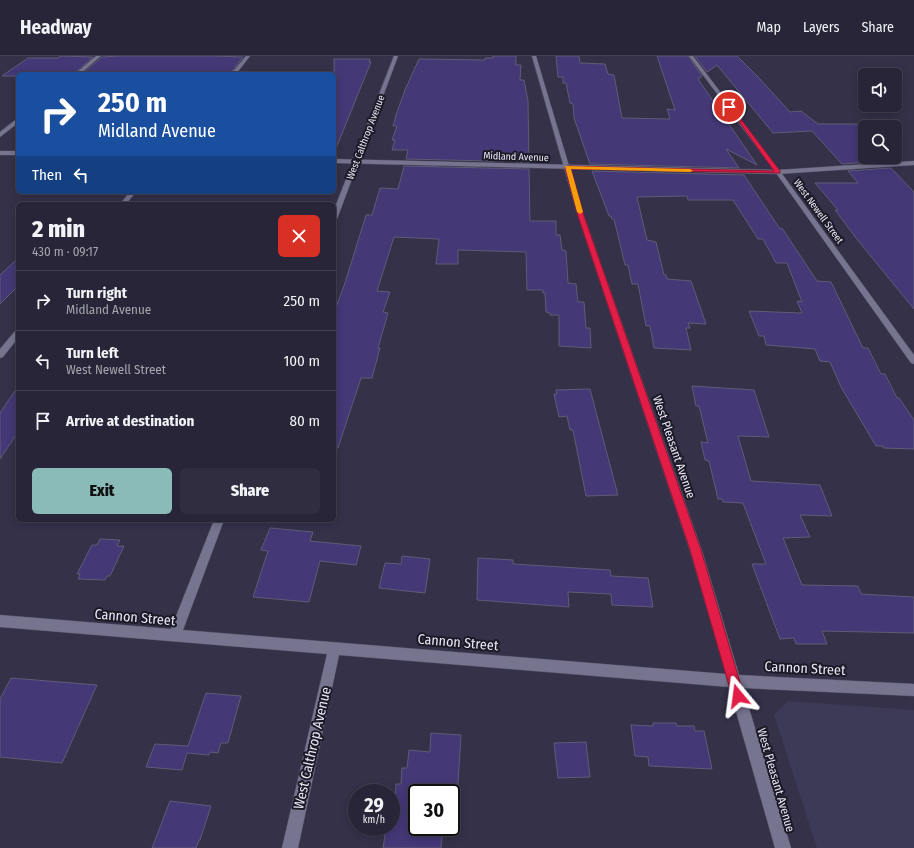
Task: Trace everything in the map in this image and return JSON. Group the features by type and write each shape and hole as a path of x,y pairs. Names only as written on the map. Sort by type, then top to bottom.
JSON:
{"street":[{"path":"79,72 99,56"},
{"path":"235,72 248,56"},
{"name":"West Calthrop Avenue","path":"336,214 396,56"},
{"name":"West Pleasant Avenue","path":"534,56 583,223 696,550 783,848"},
{"name":"West Newell Street","path":"691,56 778,172 914,360"},
{"path":"0,135 16,122"},
{"path":"0,153 16,153"},
{"name":"Midland Avenue","path":"336,161 567,168 778,172 914,163"},
{"path":"125,202 131,194"},
{"path":"0,355 16,335"},
{"path":"174,636 218,522"},
{"name":"Cannon Street","path":"0,621 734,680 914,690"},
{"name":"West Calthrop Avenue","path":"290,848 334,649"}],"shaded area":[{"path":"788,701 914,710 914,848 817,848 774,715"}],"building":[{"path":"61,56 93,57 76,72 16,72 16,76 2,76 28,58 58,58"},
{"path":"493,56 516,56 516,65 521,65 520,80 524,80 528,101 529,162 406,159 408,150 392,150 395,140 392,140 397,126 393,126 397,112 419,59 485,60 485,58 493,58"},
{"path":"556,56 579,56 580,63 605,64 608,74 614,75 622,118 670,119 667,109 675,110 657,56 688,56 702,76 698,79 757,165 726,149 739,168 590,164 574,118 573,104 570,103 566,83 563,83 563,77 558,77"},
{"path":"695,56 737,56 790,112 801,111 818,124 858,124 858,163 842,164 812,131 773,133 717,65 707,72"},
{"path":"102,57 243,57 232,72 84,72"},
{"path":"334,59 370,59 369,62 371,62 336,149 336,72 334,72"},
{"path":"404,166 529,169 530,221 556,221 556,235 560,235 562,250 566,251 568,283 576,284 578,302 584,302 586,328 590,328 591,348 559,346 559,315 550,315 550,313 546,312 545,293 543,293 543,290 527,290 526,252 458,250 458,264 436,264 439,239 394,237 377,291 390,292 383,312 388,313 378,348 380,348 372,378 361,378 338,448 336,448 336,308 366,215 372,215 380,188 398,189"},
{"path":"891,168 914,192 914,309 856,238 835,210 838,210 815,183 858,183 848,171"},
{"path":"592,171 744,175 780,229 782,228 817,281 831,282 863,348 868,348 881,374 885,374 897,398 899,398 914,420 914,449 883,448 883,446 876,446 841,387 830,362 820,361 815,349 766,345 764,336 759,336 749,311 802,313 797,301 802,302 787,263 776,263 763,239 758,239 733,200 688,200 687,196 637,197 647,240 656,242 664,275 666,275 667,279 691,281 706,324 688,323 690,328 686,328 691,350 654,348 650,326 646,326 638,284 632,284 628,265 625,265 614,219 609,216"},
{"path":"16,260 16,288 0,304 0,275"},
{"path":"692,386 754,390 769,437 738,436 751,481 820,485 832,516 800,515 810,537 783,538 802,585 858,586 861,594 914,597 914,633 822,631 827,644 796,644 794,638 780,639 752,564 766,564 743,503 723,502 722,499 718,499 709,461 705,460 701,442 708,443 699,406 696,406"},
{"path":"16,389 16,435 0,459 0,413"},
{"path":"590,389 618,495 586,496 573,430 570,430 567,416 559,417 554,394 557,394 556,390"},
{"path":"270,528 313,532 310,541 361,546 356,565 320,561 309,602 253,597 268,551 261,550"},
{"path":"100,539 120,540 117,546 124,546 110,576 107,576 105,580 78,579 80,574 77,574 92,545 97,545"},
{"path":"402,556 430,559 425,593 379,588 385,563 401,564"},
{"path":"478,558 513,560 513,564 610,570 611,576 648,578 653,607 612,605 611,594 568,592 569,607 477,600"},
{"path":"11,678 97,685 62,763 0,757 0,699"},
{"path":"206,693 241,696 228,743 221,743 218,753 210,752 209,755 187,753 182,770 146,767 155,744 188,746"},
{"path":"653,723 676,723 677,726 694,726 695,731 704,731 712,769 649,766 648,757 635,756 631,725 653,726"},
{"path":"431,733 461,735 458,784 408,784 408,836 442,836 441,848 383,848 385,836 400,836 400,784 402,768 407,768 409,750 430,752"},
{"path":"586,742 590,777 558,778 554,743"},
{"path":"170,801 211,806 196,848 152,848"}],"slow traffic":[{"path":"580,212 567,168 690,171"}],"route":[{"path":"729,107 778,172 567,168 581,216 696,550 738,696"}]}
